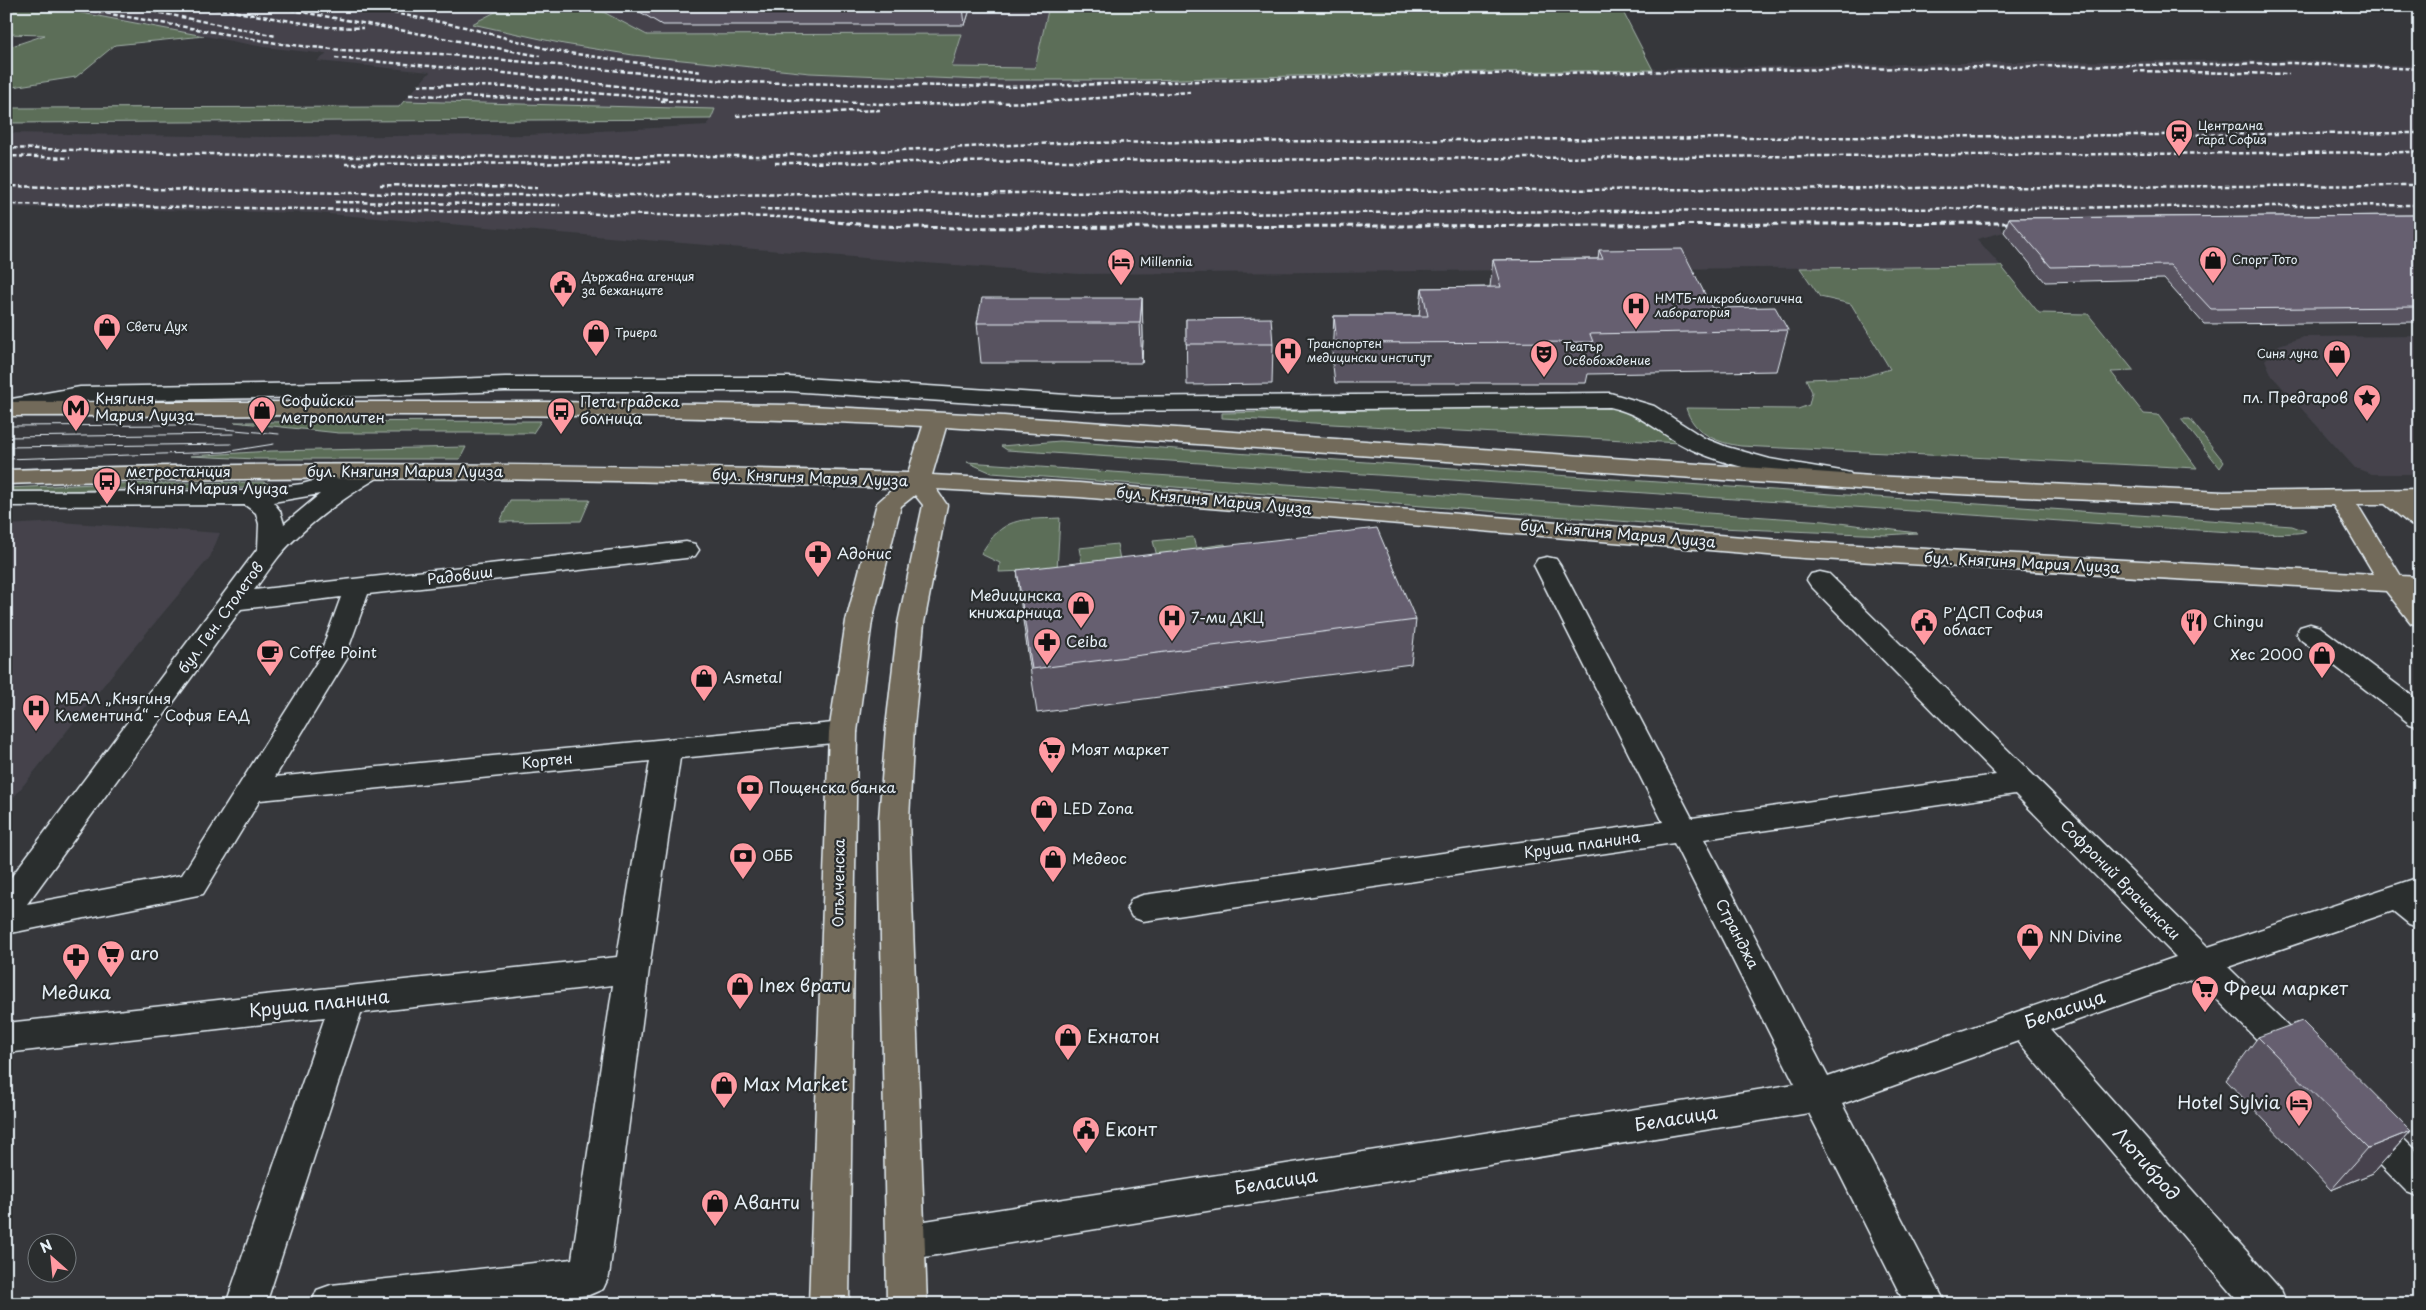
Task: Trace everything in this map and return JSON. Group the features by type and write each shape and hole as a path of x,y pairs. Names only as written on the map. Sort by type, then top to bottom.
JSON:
{"main road":[{"path":"6,408 712,410 937,419 1872,483 2185,498 2420,496"},
{"path":"907,1304 894,819 900,727 911,623 935,505 918,481 937,419"},
{"name":"бул. Княгиня Мария Луиза","path":"6,477 155,472 652,473 918,481 1099,492 1795,550 2420,585"},
{"name":"Опълченска","path":"829,1304 843,732 859,621 889,503 918,481"},
{"path":"2390,496 2420,520"},
{"path":"2341,497 2362,539 2392,584 2420,617"}],"street":[{"path":"6,408 80,394 367,389 505,384 788,384 1098,404 1610,400 1633,405 1656,416 1702,446 1737,458 1872,483"},
{"path":"6,499 248,498 303,491 370,472"},
{"name":"бул. Ген. Столетов","path":"6,908 271,549 320,504 345,486 370,472"},
{"path":"248,498 261,502 268,512 272,523 271,549"},
{"name":"Радовиш","path":"233,601 686,550"},
{"name":"Странджа","path":"1547,565 1926,1304"},
{"name":"Софроний Врачански","path":"1820,580 2420,1180"},
{"path":"6,921 192,885 335,653 357,588"},
{"path":"2310,632 2420,717"},
{"name":"Кортен","path":"251,790 843,732"},
{"path":"331,1304 589,1276 632,969 667,749"},
{"name":"Круша планина","path":"1143,908 2021,782"},
{"name":"Беласица","path":"906,1242 1820,1096 2202,962 2413,900"},
{"name":"Круша планина","path":"6,1038 632,969"},
{"path":"246,1304 348,1001"},
{"name":"Лютиброд","path":"2025,1024 2267,1304"}],"shaded area":[{"path":"45,6 507,6 473,24 564,44 633,55 810,73 983,80 1145,80 1406,73 2018,62 2290,60 2420,66 2420,223 1999,225 2004,232 1977,239 2001,266 1079,274 316,213 6,207 6,133 267,137 528,135 707,125 715,110 404,101 430,72 317,61 327,54 264,47"},
{"path":"592,6 1049,6 1035,68 952,67 962,34 647,35"},
{"name":"пл. Предгаров","path":"2420,336 2420,474 2372,474 2355,468 2272,376 2265,360 2279,345 2303,337"},
{"name":"МБАЛ „Княгиня Клементина“ - София ЕАД","path":"59,522 220,533 210,557 127,656 6,807 6,525"}],"green space":[{"path":"6,6 45,6 204,36 115,45 76,77 6,88 6,48 45,35 6,34"},
{"path":"507,6 592,6 647,35 962,34 952,67 1035,68 1049,6 1620,6 1653,70 1406,73 1145,80 983,80 810,73 633,55 564,44 472,24"},
{"path":"404,101 715,109 711,119 6,123 6,108 399,107"},
{"path":"2001,266 2039,313 2088,314 2134,371 2111,372 2144,414 2158,415 2197,468 1741,446 1732,445 1707,435 1689,417 1686,408 1798,409 1809,405 1812,392 1806,379 1863,377 1890,369 1851,304 1820,297 1800,268"},
{"path":"1601,405 1625,409 1679,443 1222,418 1222,413"},
{"path":"2181,419 2190,419 2224,462 2220,468"},
{"path":"541,421 533,433 339,433 234,422"},
{"path":"1060,441 2292,526 2306,531 2298,533 2259,533 2206,531 1007,450 1001,446"},
{"path":"466,447 460,459 256,459 190,456 271,451"},
{"path":"967,462 1824,521 1917,533 1886,535 1696,527 992,473"},
{"path":"263,482 274,485 260,488 110,489 6,494 6,488 96,484"},
{"path":"510,500 590,500 581,521 500,522"},
{"path":"1060,518 1057,570 999,572 1000,563 981,554 989,542 1005,526 1023,520"},
{"path":"1193,537 1196,548 1225,544 1231,565 1159,564 1153,541"},
{"path":"1117,544 1122,570 1084,574 1079,548"}],"building":[{"path":"657,6 964,6 963,7"},
{"path":"2420,215 2420,307 2211,309 2170,265 2051,267 2009,218"},
{"path":"1682,249 1712,308 1775,307 1788,330 1590,334 1593,342 1337,343 1334,316 1428,316 1422,288 1501,287 1493,260 1603,259 1599,250"},
{"path":"982,298 1142,298 1140,323 977,323"},
{"path":"1271,318 1273,344 1186,344 1186,319"},
{"path":"1377,528 1416,620 1032,669 1017,570"},
{"path":"2302,1021 2411,1131 2368,1148 2258,1037"}],"tram line":[{"path":"6,426 180,425 279,434"},
{"path":"6,437 234,434"},
{"path":"6,447 231,444"},
{"path":"6,459 224,452 274,444"}],"railway":[{"path":"65,6 282,44 342,50 440,54 737,82 1005,87 1397,75 2291,63 2420,69"},
{"path":"126,6 276,36"},
{"path":"201,6 327,27 363,28"},
{"path":"270,6 540,56"},
{"path":"359,6 465,27 555,51 702,72"},
{"path":"335,58 488,71 703,96 903,105 1038,102 1190,92"},
{"path":"2134,71 2289,74"},
{"path":"418,85 517,87 668,99"},
{"path":"409,95 598,100"},
{"path":"661,101 698,102"},
{"path":"736,116 880,110"},
{"path":"6,148 312,157 764,156 1058,143 2420,133"},
{"path":"775,163 2420,152"},
{"path":"6,156 70,158"},
{"path":"345,164 670,163"},
{"path":"380,185 537,188"},
{"path":"6,186 448,195 683,195 2420,185"},
{"path":"335,202 560,205"},
{"path":"6,204 781,217 817,220"},
{"path":"760,209 1075,215 2420,205"},
{"path":"804,219 878,226 955,228 2020,223"}],"place":[{"name":"Централна гара София","path":"2179,157"},
{"name":"Спорт Тото","path":"2213,284"},
{"name":"Millennia","path":"1121,286"},
{"name":"Държавна агенция за бежанците","path":"563,308"},
{"name":"НМТБ-микробиологична лаборатория","path":"1636,330"},
{"name":"Свети Дух","path":"107,351"},
{"name":"Триера","path":"596,357"},
{"name":"Транспортен медицински институт","path":"1288,375"},
{"name":"Театър Освобождение","path":"1544,378"},
{"name":"Синя луна","path":"2337,378"},
{"name":"пл. Предгаров","path":"2367,422"},
{"name":"Княгиня Мария Луиза","path":"76,432"},
{"name":"Софийски метрополитен","path":"262,434"},
{"name":"Пета градска болница","path":"561,435"},
{"name":"метростанция Княгиня Мария Луиза","path":"107,505"},
{"name":"Адонис","path":"818,578"},
{"name":"Медицинска книжарница","path":"1081,629"},
{"name":"7-ми ДКЦ","path":"1172,642"},
{"name":"Р'ДСП София област","path":"1924,646"},
{"name":"Chingu","path":"2194,646"},
{"name":"Ceiba","path":"1047,666"},
{"name":"Coffee Point","path":"270,677"},
{"name":"Хес 2000","path":"2322,679"},
{"name":"Asmetal","path":"704,702"},
{"name":"МБАЛ „Княгиня Клементина“ - София ЕАД","path":"36,732"},
{"name":"Моят маркет","path":"1052,774"},
{"name":"Пощенска банка","path":"750,812"},
{"name":"LED Zona","path":"1044,833"},
{"name":"ОББ","path":"743,880"},
{"name":"Медеос","path":"1053,883"},
{"name":"NN Divine","path":"2030,961"},
{"name":"aro","path":"111,978"},
{"name":"Медика","path":"76,981"},
{"name":"Inex врати","path":"740,1010"},
{"name":"Фреш маркет","path":"2205,1013"},
{"name":"Ехнатон","path":"1068,1061"},
{"name":"Max Market","path":"724,1109"},
{"name":"Hotel Sylvia","path":"2299,1127"},
{"name":"Еконт","path":"1086,1154"},
{"name":"Аванти","path":"715,1227"}]}
